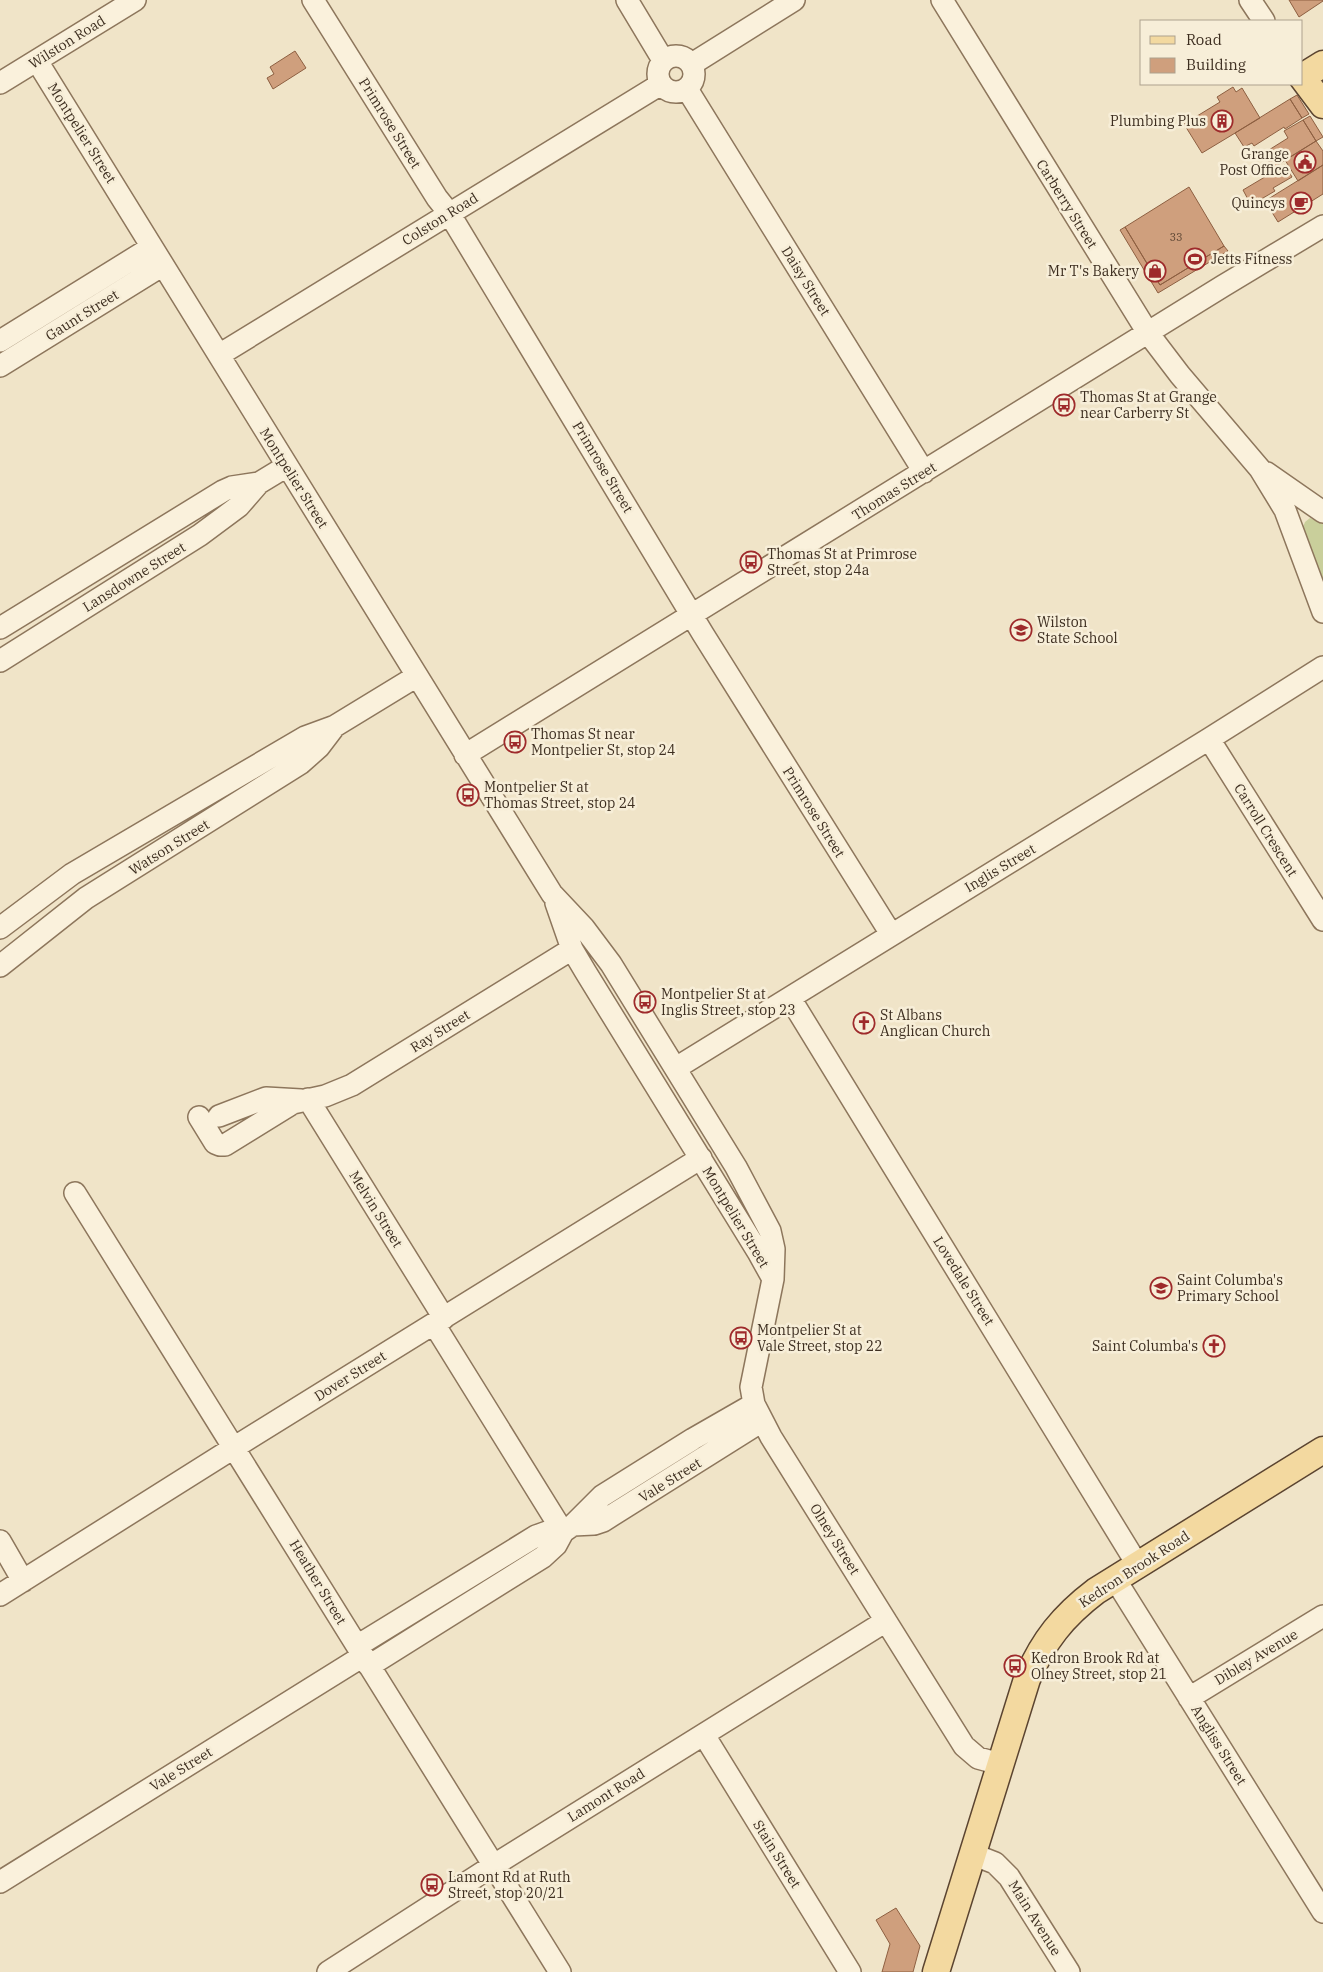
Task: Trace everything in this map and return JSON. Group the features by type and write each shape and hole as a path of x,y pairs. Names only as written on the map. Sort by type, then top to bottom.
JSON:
{"main road":[{"path":"1309,72 1323,105"},
{"name":"Kedron Brook Road","path":"936,1972 1027,1679 1043,1646 1066,1615 1083,1601 1137,1564 1323,1450"}],"street":[{"name":"Wilston Road","path":"0,83 135,0"},
{"name":"Primrose Street","path":"313,0 436,198 449,214 693,615 891,934"},
{"path":"627,0 664,60"},
{"path":"692,64 794,0"},
{"name":"Carberry Street","path":"942,0 1148,333 1180,375 1260,469 1285,510 1323,612"},
{"path":"1250,0 1263,20"},
{"path":"682,56 692,64 695,77 687,89 673,92 661,84 658,76 659,67 664,60 669,57 682,56"},
{"name":"Montpelier Street","path":"37,61 552,894 584,928 606,958 736,1167 764,1218 773,1244 773,1279"},
{"name":"Colston Road","path":"219,355 661,84"},
{"name":"Daisy Street","path":"687,89 924,472"},
{"name":"Thomas Street","path":"465,755 1323,226"},
{"name":"Gaunt Street","path":"0,341 158,256"},
{"name":"Gaunt Street","path":"0,366 158,256"},
{"name":"Lansdowne Street","path":"0,661 200,535 239,506 259,483 287,466"},
{"name":"Carberry Street","path":"1260,469 1319,509"},
{"name":"Lansdowne Street","path":"0,628 223,491 232,487 259,483"},
{"name":"Carberry Street","path":"1290,524 1301,513 1319,509"},
{"name":"Inglis Street","path":"676,1068 1209,740 1323,667"},
{"name":"Watson Street","path":"0,928 72,874 189,803 305,737 335,726 417,676"},
{"name":"Watson Street","path":"0,966 86,898 204,826 304,761 319,747 335,726"},
{"name":"Carroll Crescent","path":"1209,740 1323,920"},
{"name":"Montpelier Street","path":"552,894 572,948 773,1279"},
{"name":"Ray Street","path":"305,1100 266,1098 209,1117 215,1143 223,1145 284,1107 334,1093 352,1085 572,948"},
{"name":"Lovedale Street","path":"790,998 1137,1564"},
{"name":"Melvin Street","path":"305,1100 439,1321 568,1528"},
{"name":"Dover Street","path":"0,1595 701,1158"},
{"name":"Heather Street","path":"75,1193 235,1447 560,1972"},
{"name":"Olney Street","path":"773,1279 752,1377 758,1413 964,1746 978,1758 1000,1764"},
{"name":"Vale Street","path":"0,1882 363,1656 536,1536 550,1530 603,1521 758,1413"},
{"path":"0,1541 23,1581"},
{"name":"Angliss Street","path":"1115,1579 1323,1912"},
{"name":"Dibley Avenue","path":"1189,1698 1323,1616"},
{"name":"Lamont Road","path":"328,1972 494,1865 886,1621"},
{"name":"Stain Street","path":"704,1735 850,1972"},
{"name":"Main Avenue","path":"972,1854 995,1863 1009,1876 1069,1972"}],"green space":[{"path":"1310,518 1323,524 1323,579 1303,527"}],"building":[{"path":"1289,0 1323,0 1323,1 1299,17"},
{"path":"295,51 306,68 273,89 267,78 274,74 270,67"},
{"name":"Plumbing Plus","path":"1233,87 1236,92 1242,88 1260,118 1202,153 1184,124 1220,102 1217,97"},
{"path":"1297,95 1309,114 1302,118 1290,99"},
{"path":"1290,99 1302,118 1254,146 1252,143 1244,147 1235,133"},
{"path":"1310,116 1323,137 1316,141 1303,120"},
{"path":"1303,120 1316,141 1273,168 1264,153 1288,138 1284,131"},
{"name":"Grange Post Office","path":"1316,141 1323,151 1323,165 1298,181 1285,160"},
{"path":"1285,165 1292,177 1273,188 1275,191 1251,205 1243,190"},
{"path":"1323,165 1323,194 1278,222 1265,201"},
{"path":"1189,187 1224,246 1160,285 1125,227"},
{"path":"1125,227 1160,285 1224,246 1228,251 1158,293 1120,230"},
{"path":"896,1908 920,1946 913,1972 882,1972 890,1944 876,1920"}],"place":[{"name":"Plumbing Plus","path":"1222,121"},
{"name":"Grange Post Office","path":"1305,162"},
{"name":"Quincys","path":"1301,203"},
{"name":"Jetts Fitness","path":"1195,259"},
{"name":"Mr T's Bakery","path":"1155,271"},
{"name":"Thomas St at Grange near Carberry St","path":"1064,405"},
{"name":"Thomas St at Primrose Street, stop 24a","path":"751,562"},
{"name":"Wilston State School","path":"1021,630"},
{"name":"Thomas St near Montpelier St, stop 24","path":"515,742"},
{"name":"Montpelier St at Thomas Street, stop 24","path":"468,795"},
{"name":"Montpelier St at Inglis Street, stop 23","path":"645,1002"},
{"name":"St Albans Anglican Church","path":"864,1023"},
{"name":"Saint Columba's Primary School","path":"1161,1288"},
{"name":"Montpelier St at Vale Street, stop 22","path":"741,1338"},
{"name":"Saint Columba's","path":"1214,1346"},
{"name":"Kedron Brook Rd at Olney Street, stop 21","path":"1015,1666"},
{"name":"Lamont Rd at Ruth Street, stop 20/21","path":"432,1885"}]}
